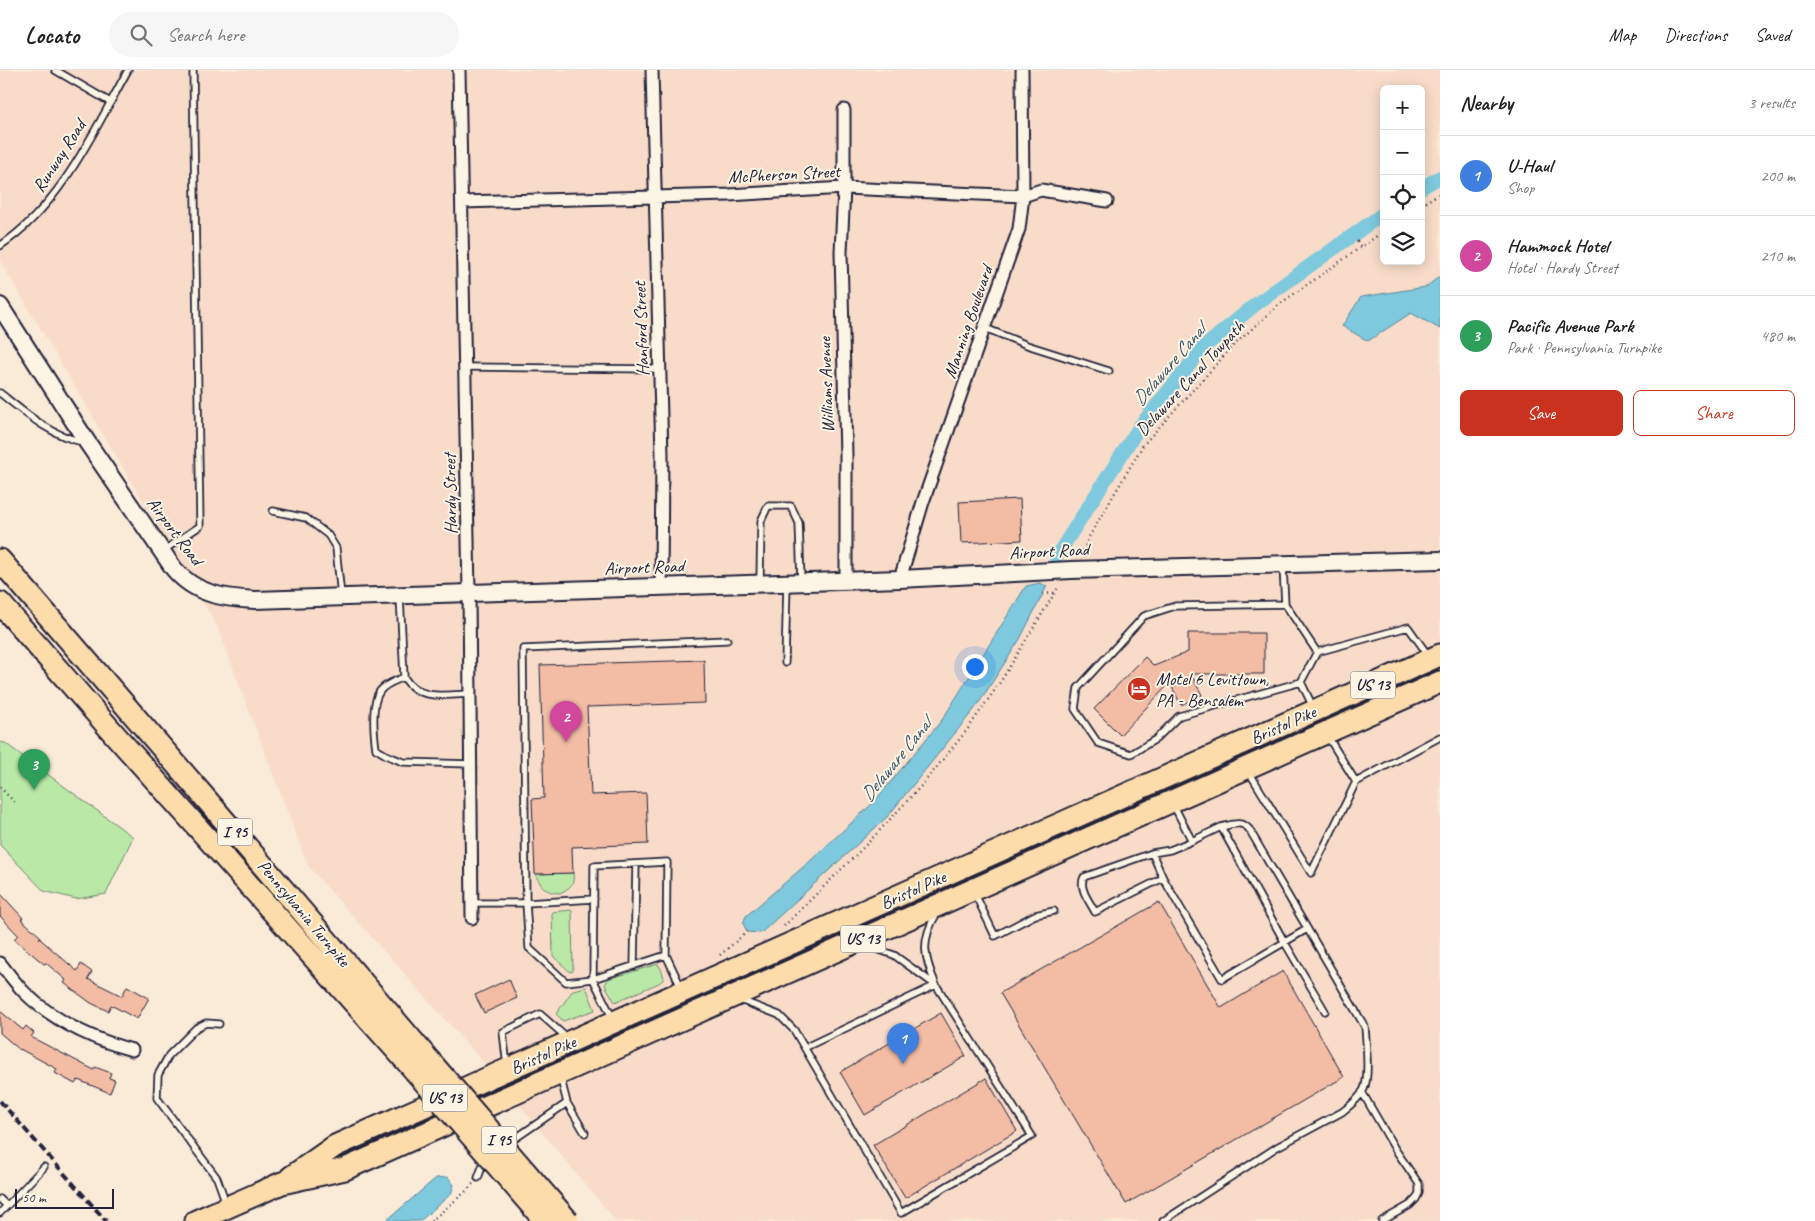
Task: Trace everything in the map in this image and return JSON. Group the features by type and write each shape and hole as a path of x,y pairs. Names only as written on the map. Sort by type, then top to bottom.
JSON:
{"highway":[{"name":"Pennsylvania Turnpike","path":"0,560 206,799 545,1221"},
{"name":"Pennsylvania Turnpike","path":"0,603 116,736 568,1221"},
{"name":"Bristol Pike","path":"196,1221 282,1183 335,1146 1436,657"},
{"name":"Bristol Pike","path":"282,1183 345,1170 1440,682"}],"street":[{"name":"Hardy Street","path":"459,70 469,592 472,918"},
{"name":"Hanford Street","path":"652,70 662,456 660,586"},
{"name":"Manning Boulevard","path":"900,579 923,502 1018,229 1023,196 1022,70"},
{"name":"Williams Avenue","path":"844,110 844,188 841,252 846,456 846,580"},
{"name":"McPherson Street","path":"462,202 729,195 844,188 1023,196 1041,190 1107,201"},
{"name":"Airport Road","path":"0,306 87,442 162,552 180,576 214,596 255,600 900,579 1071,570 1440,560"},
{"path":"0,963 23,991 37,1003 70,1025 104,1043 132,1050"}],"lane":[{"path":"55,70 110,102"},
{"name":"Runway Road","path":"0,246 19,234 56,193 128,70"},
{"path":"162,552 200,526 193,70"},
{"path":"985,328 1027,345 1109,371"},
{"path":"465,367 659,369"},
{"path":"0,393 54,432 77,441 87,442"},
{"path":"760,583 761,522 768,506 791,506 799,522 785,664"},
{"path":"273,511 306,518 328,535 336,548 341,596"},
{"path":"1283,564 1285,604 1317,652"},
{"path":"400,594 404,677 407,683 420,693 430,695 470,694"},
{"path":"1285,604 1175,606 1144,616 1078,688 1075,709 1098,743 1131,754 1156,738 1179,716 1301,682 1317,652 1408,627 1436,657"},
{"path":"666,955 593,979 566,982 528,948 523,649 727,640"},
{"path":"404,677 387,684 380,691 375,701 374,736 376,749 403,762 470,764"},
{"path":"1301,682 1315,710"},
{"path":"1326,733 1356,782"},
{"path":"1247,768 1311,873 1356,782 1440,737"},
{"path":"1172,802 1192,841"},
{"path":"1162,878 1095,912 1082,888 1084,877 1152,853 1170,850 1221,827 1240,823 1245,824 1365,1027 1367,1054 1366,1080 1362,1092 1351,1105 1342,1112 1277,1148 1163,1221"},
{"path":"1221,827 1325,1011"},
{"path":"1152,853 1162,878 1222,979 1307,929"},
{"path":"615,1023 593,979 594,866 667,862 666,955 684,992"},
{"path":"634,966 636,864"},
{"path":"973,890 995,936 1035,915 1054,911"},
{"path":"472,903 526,904 594,899"},
{"path":"733,997 779,1015 794,1030 806,1047 901,1213 1032,1136 936,986 926,961 925,950 930,926 944,903"},
{"path":"856,942 894,955 936,986"},
{"path":"806,1047 936,986"},
{"path":"508,1070 503,1032 540,1014 571,1042"},
{"path":"218,1024 206,1023 196,1028 169,1055 158,1075 157,1098 217,1178 228,1207"},
{"path":"560,1074 567,1103 585,1133"},
{"path":"1362,1092 1419,1184 1419,1193 1410,1206 1382,1221"},
{"path":"499,1149 567,1103"},
{"path":"478,1178 484,1160 492,1154"},
{"path":"0,1213 44,1167"},
{"path":"0,1199 7,1206"}],"path":[{"path":"1425,202 1440,193"},
{"name":"Delaware Canal Towpath","path":"1079,560 1089,537 1143,445 1233,346 1281,303 1380,234"},
{"path":"1357,241 1362,247"},
{"path":"783,928 917,791 961,738 1001,681 1062,581"},
{"path":"1043,594 1054,593"},
{"path":"0,787 15,803"},
{"path":"715,960 747,932"},
{"path":"431,1221 464,1193 478,1178"}],"shaded area":[{"path":"0,70 1440,70 1440,1221 616,1221 477,1055 308,866 217,626 0,261"}],"green space":[{"path":"0,742 5,743 133,837 106,894 76,899 44,891 0,845"},
{"path":"573,873 571,885 560,893 551,892 544,888 535,874"},
{"path":"572,910 573,971 570,972 553,956 552,912"},
{"path":"658,964 664,979 615,1002 605,985 608,979"},
{"path":"586,987 595,1010 563,1021 556,1014 573,990"}],"water":[{"path":"1440,276 1440,329 1411,313 1368,341 1342,326 1361,297 1426,287"},
{"path":"1040,583 1047,586 1020,639 977,706 888,816 761,933 747,932 743,923 746,916 809,862 874,802 942,720 1026,586"},
{"path":"448,1177 454,1185 451,1194 420,1221 386,1221 436,1178"}],"building":[{"path":"1020,499 1022,540 961,543 959,502"},
{"name":"Motel 6 Levittown, PA - Bensalem","path":"1188,633 1264,633 1264,674 1191,674 1202,695 1181,705 1170,683 1120,735 1094,709 1145,657 1154,666 1188,652"},
{"path":"704,660 705,703 587,707 591,795 646,793 648,844 572,847 573,873 535,874 532,799 544,798 540,665"},
{"path":"0,893 23,918 21,919 41,937 39,938 77,971 81,964 92,972 88,979 122,996 127,986 149,998 137,1019 111,1005 108,1011 91,1003 64,983 66,980 46,963 44,964 14,939 18,935 0,916"},
{"path":"1159,902 1221,1008 1283,971 1344,1077 1126,1204 1000,993"},
{"path":"509,979 517,998 484,1013 475,995"},
{"path":"0,1011 23,1030 26,1026 34,1033 31,1037 94,1070 95,1067 111,1073 109,1078 115,1080 110,1093 78,1080 75,1084 55,1073 57,1069 20,1050 0,1033"},
{"path":"941,1013 966,1056 865,1115 840,1072"},
{"path":"986,1078 1017,1131 905,1198 873,1145"}],"waterway":[{"name":"Delaware Canal","path":"1425,186 1440,177"},
{"name":"Delaware Canal","path":"1056,557 1140,426 1203,348 1256,304 1380,216"}],"railway":[{"path":"0,1101 106,1221"}],"place":[{"name":"Motel 6 Levittown, PA - Bensalem","path":"1139,689"},
{"name":"Hammock Hotel","path":"566,742"},
{"name":"Pacific Avenue Park","path":"34,790"},
{"name":"U-Haul","path":"903,1064"}]}
